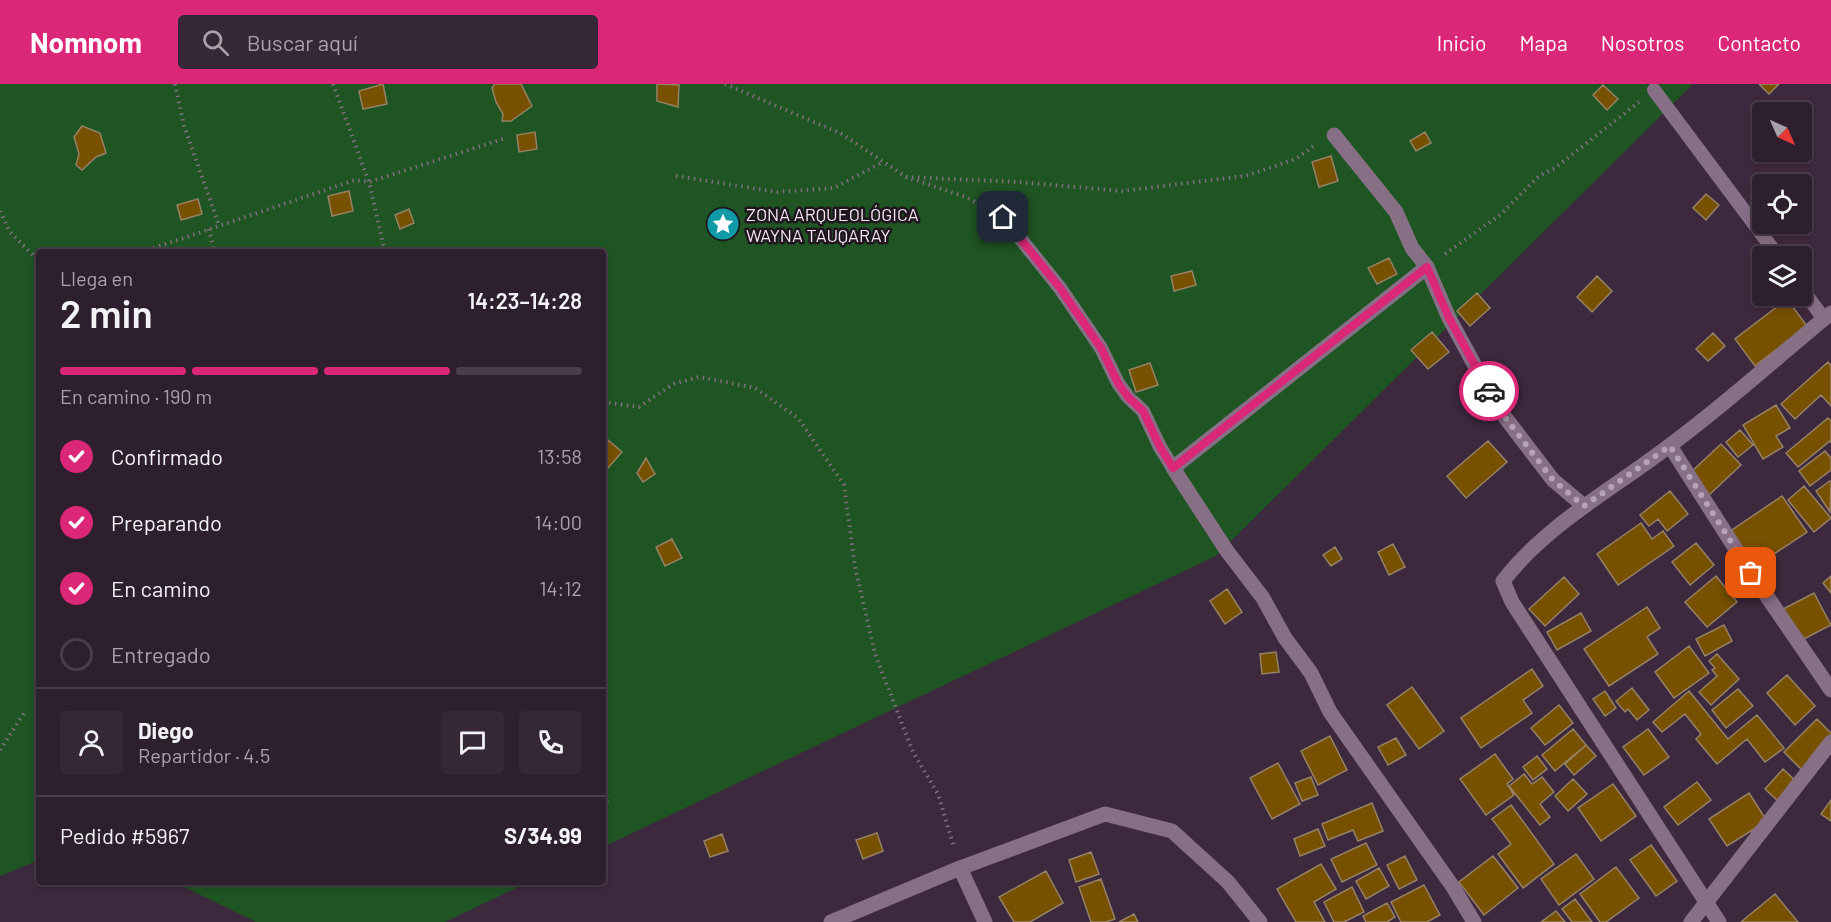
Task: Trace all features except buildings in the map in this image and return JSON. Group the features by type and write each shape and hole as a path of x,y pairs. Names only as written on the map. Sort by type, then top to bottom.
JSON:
{"street":[{"path":"1334,135 1395,213 1412,248 1427,267 1449,318 1498,408 1553,480 1584,506"},
{"path":"1427,267 1173,468 1227,550 1263,598 1285,638 1311,673 1330,712 1453,887 1474,922"},
{"path":"1719,922 1512,602 1503,581 1520,560 1584,506 1670,446 1829,320"},
{"path":"1670,446 1751,573 1831,690"},
{"path":"1690,922 1831,742"},
{"path":"831,922 960,868 1105,814 1172,831 1228,882 1260,922"},
{"path":"960,868 985,922"}],"lane":[{"path":"1654,90 1771,246"},
{"path":"1003,217 1060,288 1101,348 1118,383 1128,397 1143,411 1173,468"},
{"path":"1812,300 1829,320"}],"path":[{"path":"175,84 184,126 219,225"},
{"path":"333,84 369,182 384,249"},
{"path":"725,84 842,134 906,177 966,197 1003,217"},
{"path":"1427,267 1500,215 1539,176 1555,168 1654,90"},
{"path":"906,177 1018,182 1122,191 1245,176 1296,159 1315,144 1334,135"},
{"path":"151,249 355,180 369,182 506,138"},
{"path":"676,176 777,192 834,188 883,162"},
{"path":"0,211 10,232 36,258"},
{"path":"209,229 213,249"},
{"path":"606,402 639,407 673,384 699,377 755,388 798,418 844,485 855,567 875,654 913,752 938,794 960,868"},
{"path":"0,750 24,713"},
{"path":"606,789 607,803"}],"green space":[{"path":"0,84 1693,84 1216,556 606,846 606,249 36,249 36,861 0,876"},
{"path":"180,885 523,885 445,922 256,922"}],"way so far":[{"path":"1489,391 1498,408 1553,480 1584,506 1670,446 1751,573"}],"place":[{"name":"ZONA ARQUEOLÓGICA WAYNA TAUQARAY","path":"723,224"}],"route":[{"path":"1003,217 1060,288 1101,348 1118,383 1128,397 1143,411 1173,468 1427,267 1449,318 1489,391"}]}
